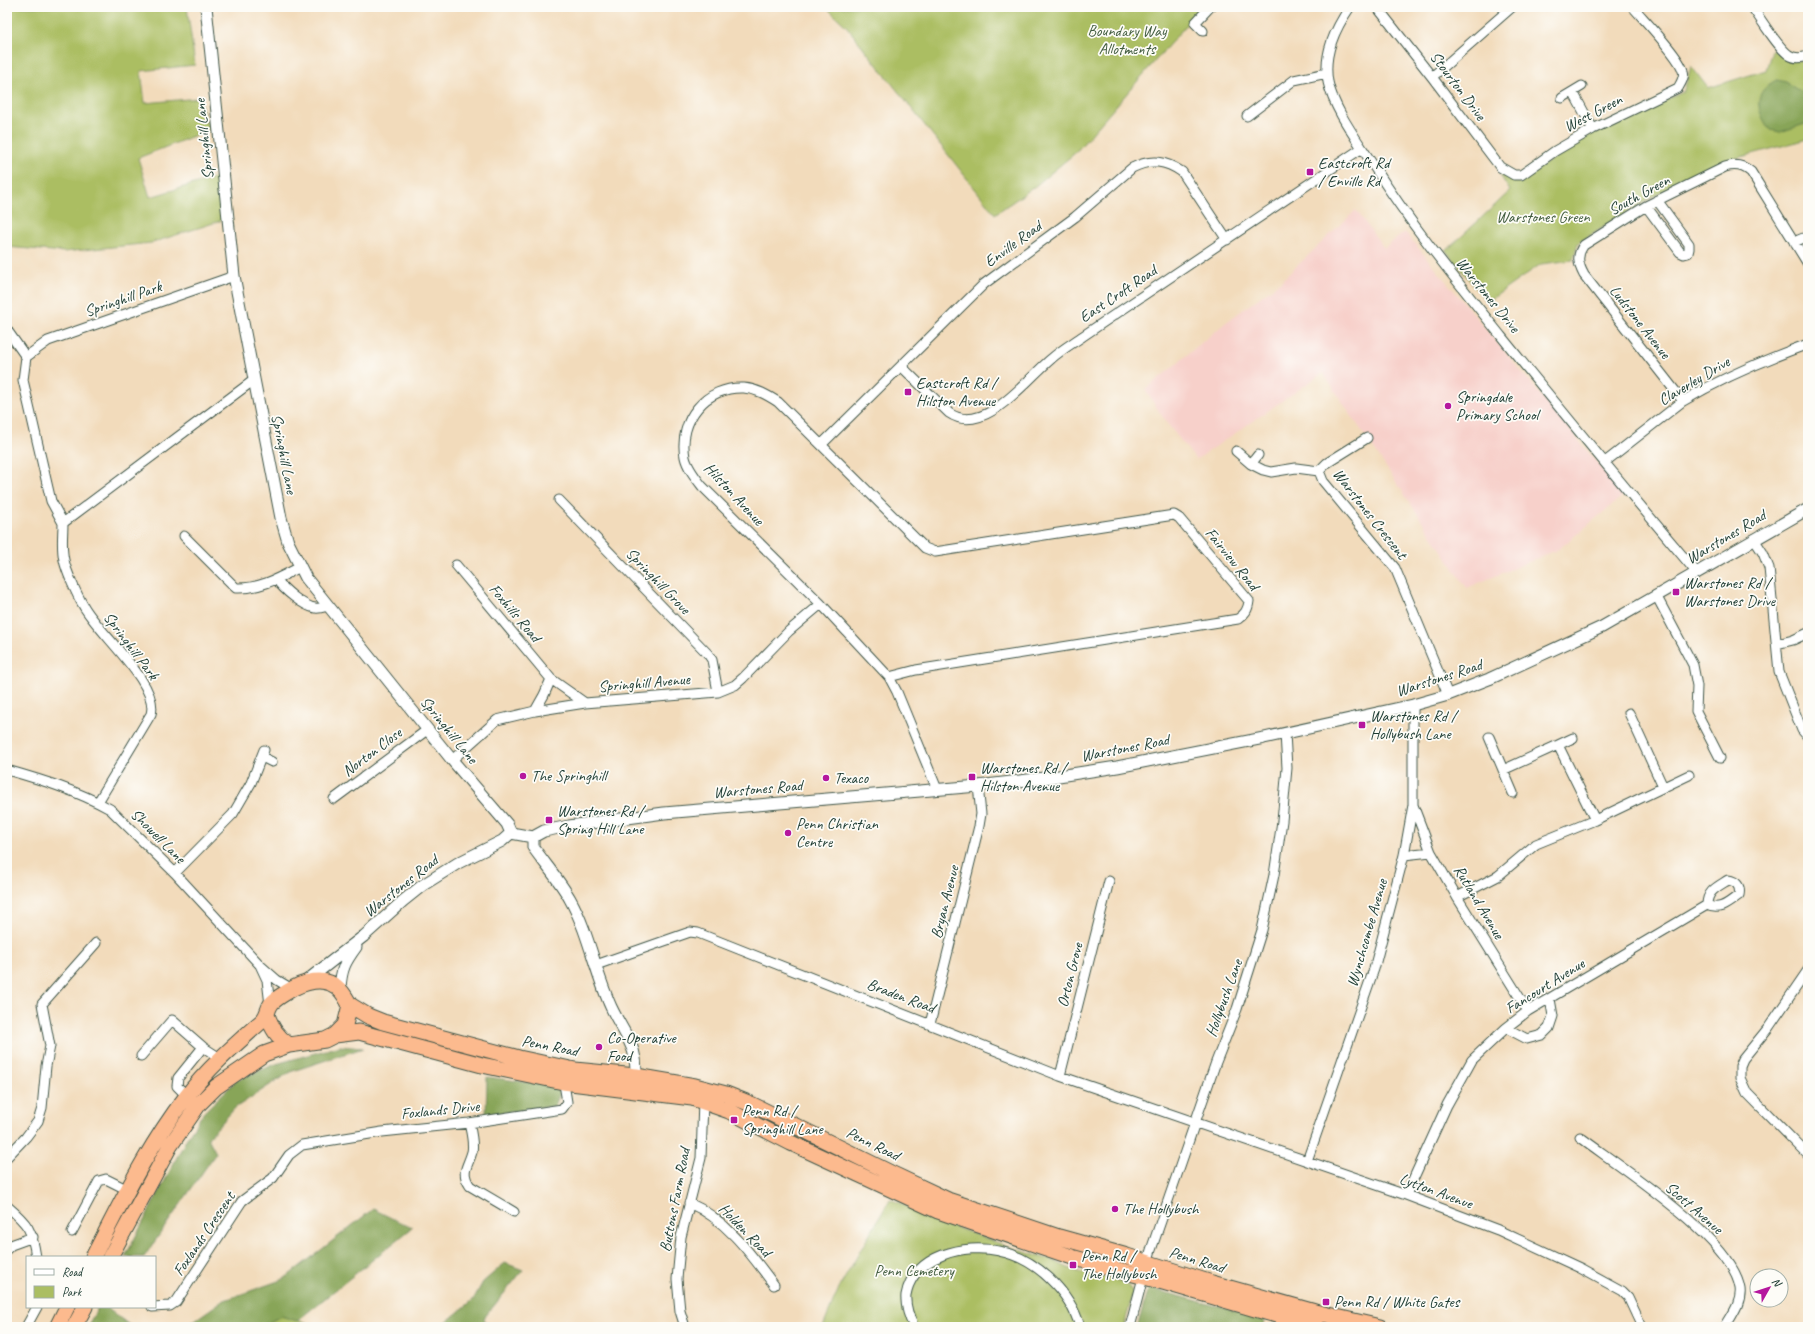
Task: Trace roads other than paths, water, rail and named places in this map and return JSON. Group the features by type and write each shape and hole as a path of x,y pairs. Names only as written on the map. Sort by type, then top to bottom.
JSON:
{"highway":[{"path":"94,1256 128,1190 159,1136 187,1096 220,1058 292,989 305,982 316,981 329,982 340,989 350,1005 345,1026 336,1035 325,1040 289,1045 264,1054 216,1087 199,1104 170,1146 111,1256"},
{"name":"Penn Road","path":"350,1005 368,1016 397,1026 519,1058 575,1070 636,1076 695,1086 726,1094 751,1104 948,1200 1059,1237 1126,1256 1144,1270 1317,1327"},
{"path":"269,1010 274,1031 289,1045"},
{"name":"Penn Road","path":"336,1035 359,1032 482,1065 563,1082 692,1098 729,1111 791,1143 938,1211 1042,1248 1144,1270 1380,1327"},
{"path":"57,1327 66,1308"},
{"path":"74,1327 84,1308"}],"street":[{"name":"Springhill Lane","path":"206,7 234,276 281,518 288,542 306,578 427,730 507,824 511,833"},
{"path":"1203,31 1195,23 1210,7"},
{"name":"Warstones Drive","path":"1350,7 1334,33 1329,51 1327,73 1331,93 1336,105 1362,148 1393,196 1440,260 1697,573"},
{"name":"Stourton Drive","path":"1377,7 1500,167 1514,175 1521,174"},
{"path":"1432,77 1512,7"},
{"name":"West Green","path":"1521,174 1555,150 1593,129 1672,92 1681,84 1683,70 1674,56 1633,7"},
{"path":"1752,7 1782,48 1789,55 1797,58 1808,56"},
{"path":"1247,116 1294,80 1327,73"},
{"path":"1562,98 1582,86"},
{"path":"1573,92 1593,129"},
{"name":"East Croft Road","path":"901,366 949,413 957,418 974,420 983,417 1001,404 1052,358 1362,148"},
{"name":"Enville Road","path":"822,444 984,284 1075,217 1132,168 1140,164 1161,162 1182,172 1227,240"},
{"name":"South Green","path":"1578,259 1580,250 1584,245 1646,206 1724,167 1731,165 1742,166 1751,172 1794,242"},
{"path":"1646,206 1680,252 1684,254 1688,253 1690,249 1689,244 1658,200"},
{"path":"1808,236 1794,242 1808,264"},
{"name":"Ludstone Avenue","path":"1578,259 1579,266 1584,275 1683,401"},
{"name":"Springhill Park","path":"98,802 151,714 153,707 147,689 134,670 82,605 64,560 63,523 51,501 23,380 26,357 48,341 234,276"},
{"path":"7,330 26,357"},
{"name":"Claverley Drive","path":"1606,462 1683,401 1734,373 1808,344"},
{"path":"63,523 254,380"},
{"name":"Hilston Avenue","path":"925,548 822,444 778,402 766,394 744,388 724,392 704,401 689,420 684,430 685,458 693,474 702,486 821,604 889,677 897,692 937,789"},
{"name":"Warstones Crescent","path":"1367,438 1327,463 1319,471 1323,481 1395,568 1448,695"},
{"path":"1236,451 1251,464 1271,472 1296,468 1319,471"},
{"path":"1251,464 1258,455"},
{"name":"Springhill Grove","path":"559,500 708,654 712,660 718,692"},
{"name":"Warstones Road","path":"533,837 544,831 569,826 664,813 978,786 1117,767 1413,705 1448,695 1540,656 1602,627 1808,508"},
{"name":"Fairview Road","path":"889,677 916,670 1238,619 1244,615 1248,609 1249,601 1179,518 1174,515 935,552 925,548"},
{"path":"184,536 236,588 252,588 277,580 300,567"},
{"path":"1754,539 1763,553 1769,568 1780,672 1802,730 1808,737"},
{"name":"Foxhills Road","path":"456,565 551,679 584,703"},
{"path":"277,580 283,588 302,602 316,609 328,606"},
{"path":"1657,596 1693,665 1697,686 1696,711 1720,758"},
{"name":"Springhill Avenue","path":"452,760 497,720 535,711 584,703 718,692 735,684 743,678 789,631 821,604"},
{"path":"1777,644 1793,640 1808,633"},
{"path":"535,711 551,679"},
{"name":"Wynchcombe Avenue","path":"1307,1161 1374,969 1404,855 1413,805 1413,705"},
{"path":"1629,713 1663,788"},
{"name":"Norton Close","path":"334,799 427,730"},
{"name":"Hollybush Lane","path":"1130,1327 1144,1270 1194,1122 1237,1009 1262,930 1274,875 1282,820 1287,768 1285,733"},
{"path":"1489,737 1513,793"},
{"path":"1503,770 1573,738"},
{"path":"1558,745 1595,820"},
{"path":"175,873 233,814 240,803 263,754 272,762"},
{"name":"Showell Lane","path":"7,770 43,780 98,802 110,809 175,873 260,965 277,980 292,989"},
{"path":"1457,898 1498,876 1536,844 1595,820 1689,775"},
{"name":"Bryan Avenue","path":"930,1024 979,826 981,809 978,786"},
{"name":"Rutland Avenue","path":"1413,805 1431,852 1457,898 1528,1011"},
{"path":"511,833 533,837 533,848 570,899 611,1007 634,1051 636,1061 634,1091"},
{"name":"Warstones Road","path":"305,982 364,936 427,882 458,863 502,841 511,833"},
{"path":"1404,855 1431,852"},
{"name":"Orton Grove","path":"1060,1076 1109,881"},
{"name":"Fancourt Avenue","path":"1406,1195 1447,1105 1472,1060 1506,1028 1528,1011 1707,905"},
{"name":"Braden Road","path":"596,966 690,932 698,933 1060,1076 1194,1122"},
{"name":"Warstones Road","path":"340,989 340,975 343,965 364,936"},
{"path":"7,1157 38,1122 42,1108 46,1066 50,1046 42,1004 96,943"},
{"name":"Showell Lane","path":"260,965 267,980 269,1010"},
{"path":"1808,970 1778,1015 1743,1059 1740,1072 1741,1082 1747,1093 1808,1155"},
{"path":"1506,1028 1527,1039 1542,1035 1548,1028 1553,1016 1550,999"},
{"path":"141,1056 172,1020 204,1047 220,1058"},
{"path":"187,1096 177,1086 178,1078 204,1047"},
{"name":"Foxlands Drive","path":"294,1151 302,1145 382,1132 469,1123 562,1109 567,1102 560,1067"},
{"name":"Buttons Farm Road","path":"685,1327 680,1311 677,1279 681,1236 701,1158 703,1102"},
{"name":"Lytton Avenue","path":"1194,1122 1406,1195 1498,1230 1606,1281 1622,1291 1628,1297 1642,1327"},
{"path":"469,1123 472,1140 472,1152 465,1169 466,1180 470,1186 514,1212"},
{"name":"Scott Avenue","path":"1580,1137 1680,1212 1698,1228 1731,1264 1740,1288 1740,1297 1735,1311 1725,1327"},
{"name":"Foxlands Crescent","path":"156,1307 170,1306 176,1302 242,1201 273,1178 289,1155 294,1151"},
{"path":"72,1232 99,1181 106,1178 128,1190"},
{"name":"Holden Road","path":"689,1203 707,1212 722,1224 752,1255 774,1285"},
{"path":"7,1206 25,1222 33,1237 36,1256"},
{"path":"7,1249 11,1245 33,1237"},
{"path":"914,1327 908,1311 906,1295 908,1287 917,1273 933,1259 942,1255 954,1252 983,1249 999,1251 1017,1256 1046,1276 1066,1298 1080,1327"},
{"path":"26,1327 36,1308"}],"place":[{"name":"Eastcroft Rd / Enville Rd","path":"1310,172"},
{"name":"Eastcroft Rd / Hilston Avenue","path":"908,392"},
{"name":"Springdale Primary School","path":"1448,406"},
{"name":"Warstones Rd / Warstones Drive","path":"1676,592"},
{"name":"Warstones Rd / Hollybush Lane","path":"1362,725"},
{"name":"The Springhill","path":"523,776"},
{"name":"Warstones Rd / Hilston Avenue","path":"972,777"},
{"name":"Texaco","path":"826,778"},
{"name":"Warstones Rd / Spring Hill Lane","path":"549,820"},
{"name":"Penn Christian Centre","path":"788,833"},
{"name":"Co-Operative Food","path":"599,1047"},
{"name":"Penn Rd / Springhill Lane","path":"734,1120"},
{"name":"The Hollybush","path":"1115,1209"},
{"name":"Penn Rd / The Hollybush","path":"1073,1265"},
{"name":"Penn Rd / White Gates","path":"1326,1302"}],"park label":[{"name":"Boundary Way Allotments","path":"1127,40"},
{"name":"Warstones Green","path":"1543,217"},
{"name":"Penn Cemetery","path":"914,1271"}]}
